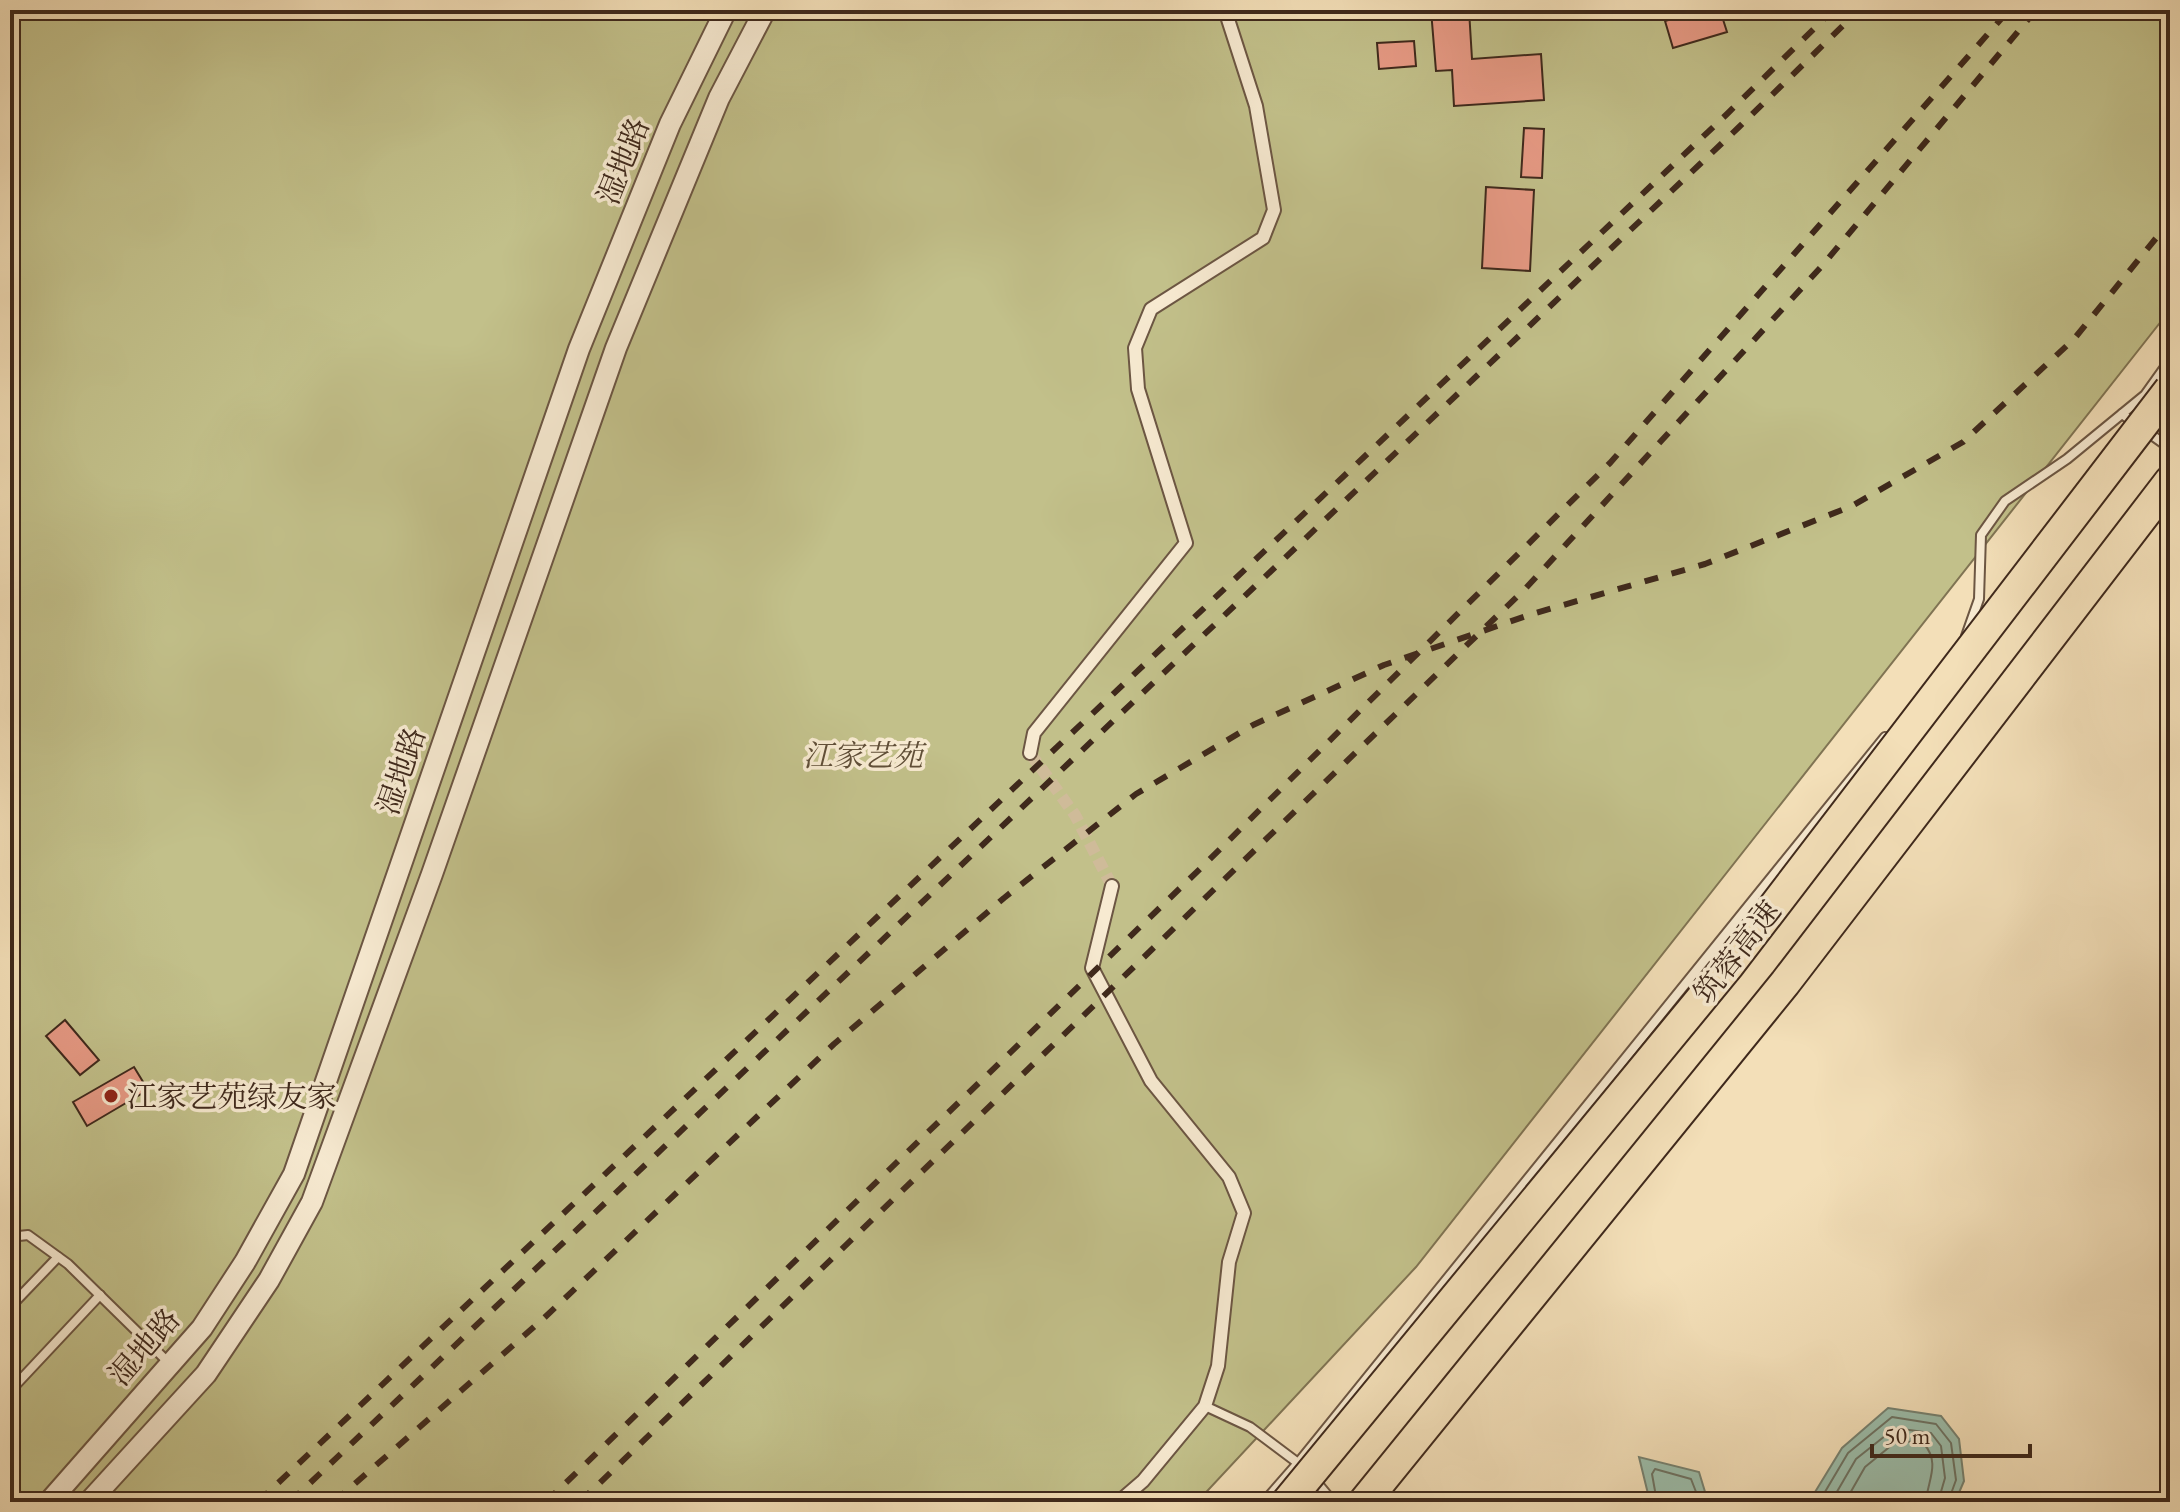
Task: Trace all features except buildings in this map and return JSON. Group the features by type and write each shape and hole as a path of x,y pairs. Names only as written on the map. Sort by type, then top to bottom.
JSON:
{"highway":[{"name":"筑蓉高速","path":"1287,1502 1729,965 2170,389"},
{"name":"筑蓉高速","path":"1364,1502 1785,983 2170,481"}],"street":[{"name":"湿地路","path":"49,1502 221,1303 294,1174 579,349 670,124 726,10"},
{"name":"湿地路","path":"89,1502 206,1374 269,1280 312,1202 432,874 616,348 719,98 765,10"},
{"path":"1030,753 1034,733 1186,543 1138,389 1135,348 1151,309 1263,238 1274,210 1256,106 1225,10"},
{"path":"1112,886 1092,968 1151,1081 1229,1177 1244,1213 1229,1262 1218,1366 1205,1406 1143,1481 1116,1502"}],"lane":[{"path":"1959,645 1967,635 1979,599 1981,535 2005,501 2067,459 2145,395 2170,360"},
{"path":"2122,414 2170,448"},
{"path":"1264,1502 1896,723"},
{"path":"10,1237 28,1235 58,1257 170,1364"},
{"path":"10,1307 58,1257"},
{"path":"10,1391 100,1295"},
{"path":"1205,1406 1250,1427 1299,1462 1333,1502"}],"green space":[{"name":"江家艺苑","path":"10,10 2170,10 2170,310 1416,1267 1197,1502 10,1502"}],"water":[{"path":"1888,1408 1941,1416 1959,1439 1964,1481 1955,1502 1650,1502 1639,1457 1699,1472 1706,1495 1812,1497 1842,1448"}],"tunnel":[{"path":"1030,753 1075,815 1112,886"}],"railway":[{"path":"258,1502 1727,114 1833,10"},
{"path":"290,1502 1859,10"},
{"path":"546,1502 1205,864 1610,463 2009,10"},
{"path":"580,1502 1526,588 1821,267 2036,10"},
{"path":"334,1502 543,1319 834,1044 1004,898 1136,794 1253,725 1384,665 1532,614 1705,564 1852,506 1963,442 2074,339 2170,221"}],"place":[{"name":"江家艺苑绿友家","path":"111,1096"}]}
